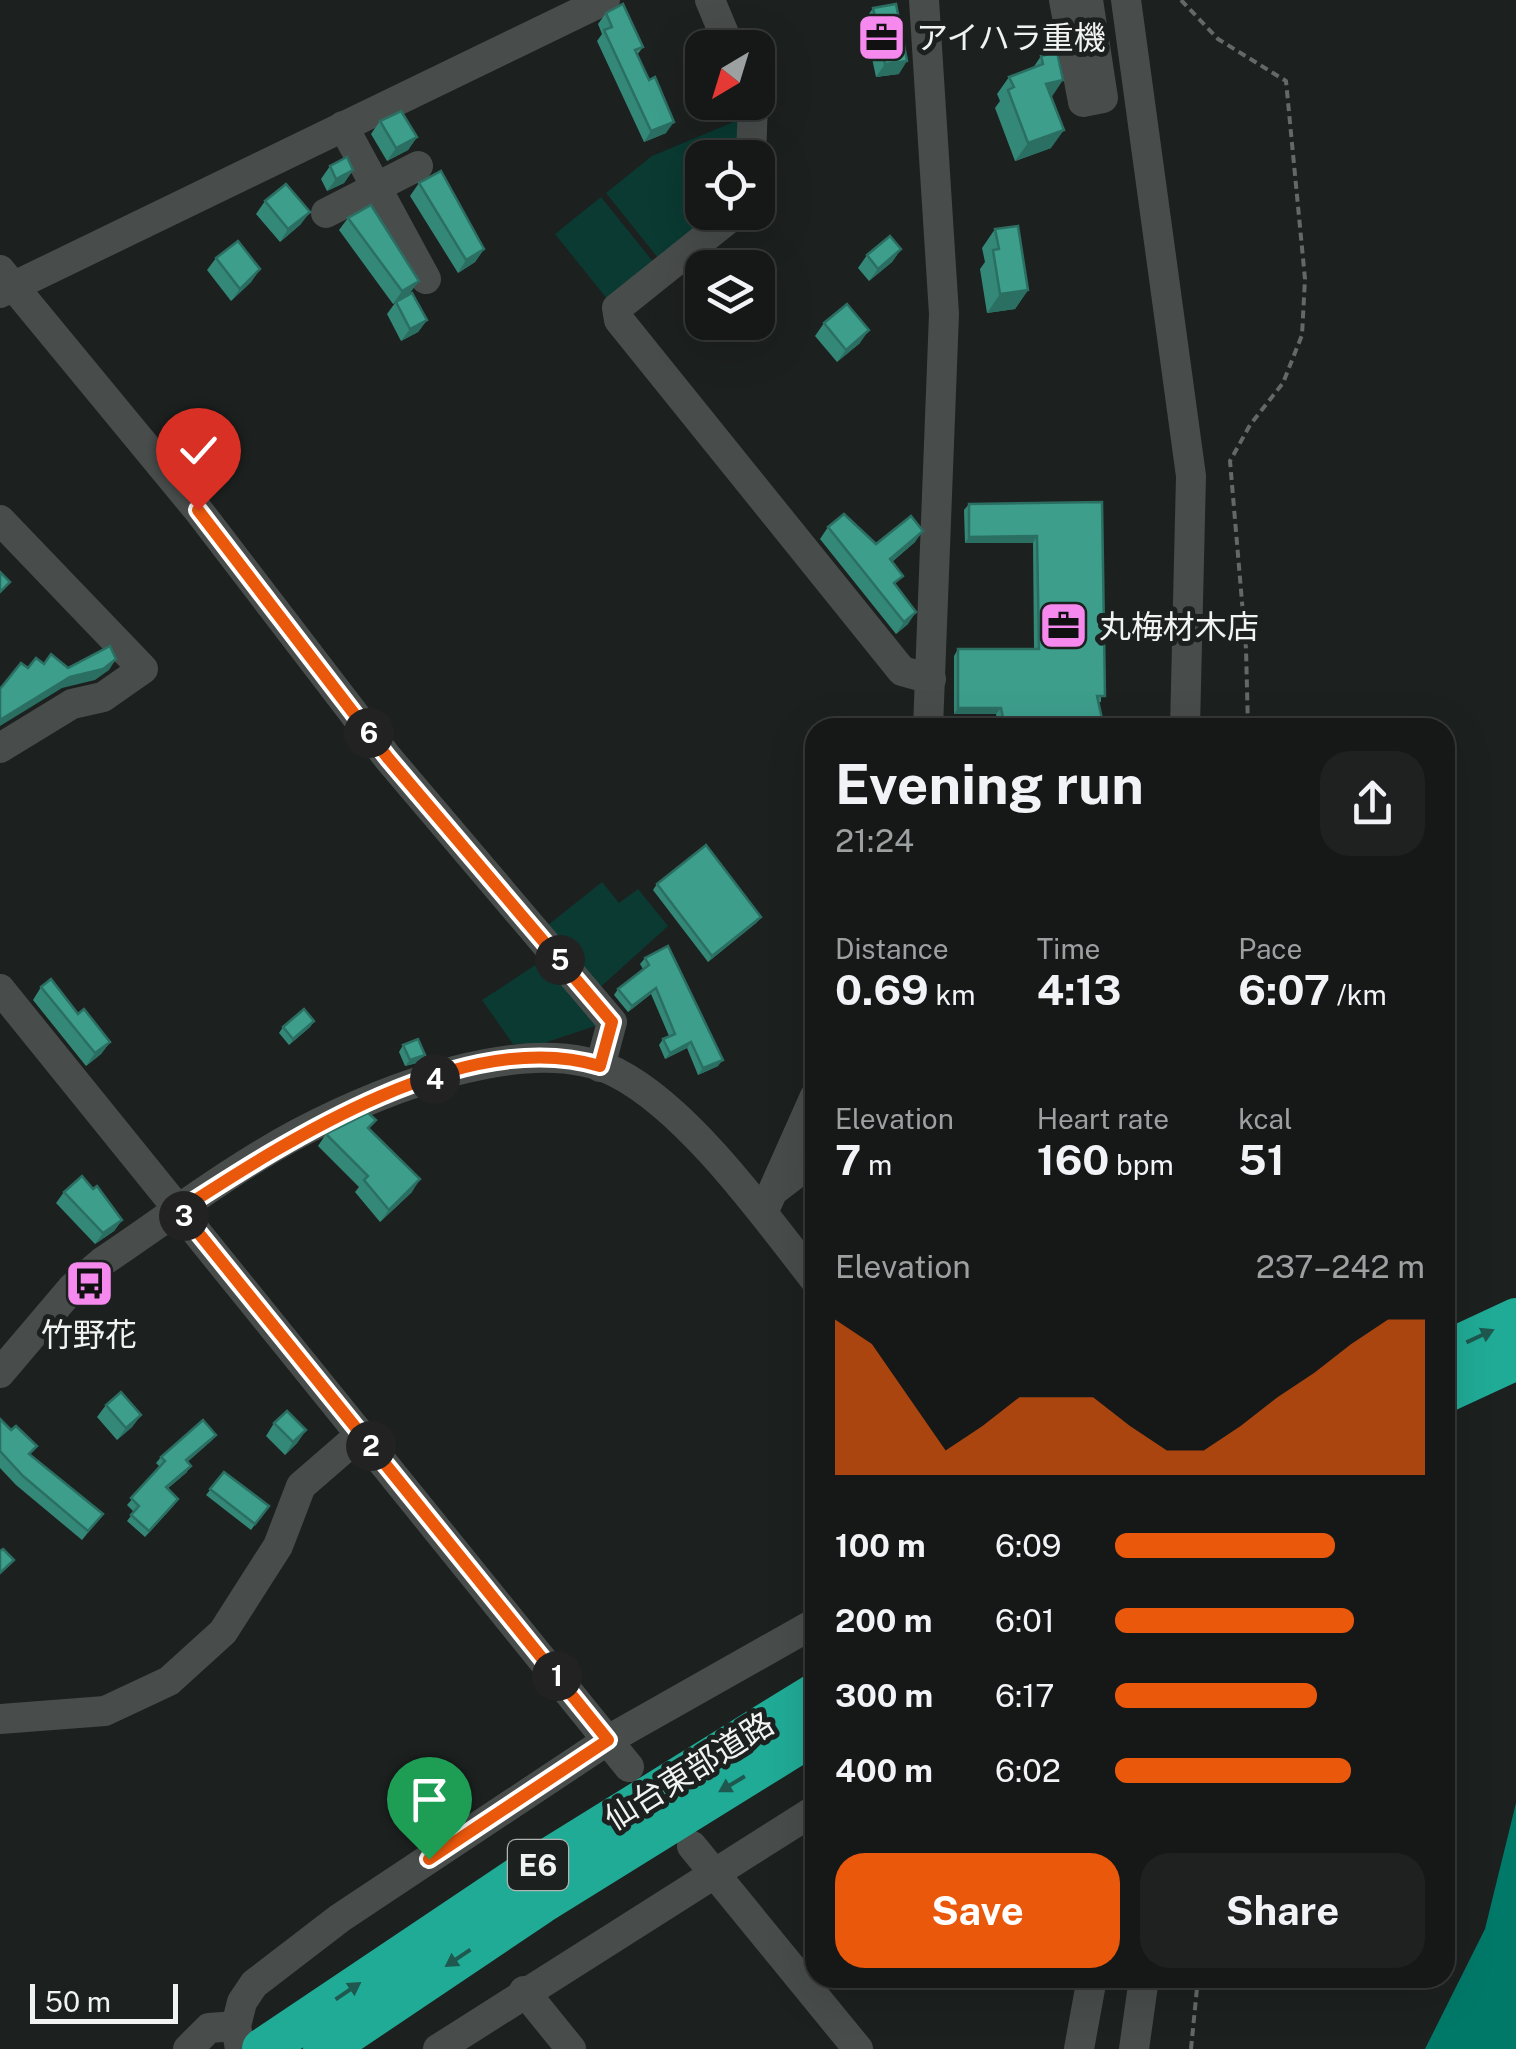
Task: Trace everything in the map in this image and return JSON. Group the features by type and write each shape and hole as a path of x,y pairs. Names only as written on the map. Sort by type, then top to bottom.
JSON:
{"highway":[{"path":"1455,1347 1516,1319"},
{"path":"1455,1387 1516,1358"},
{"name":"仙台東部道路","path":"252,2042 805,1700"},
{"name":"仙台東部道路","path":"324,2049 541,1903 805,1739"}],"street":[{"path":"600,1066 612,1022 388,758 198,510 4,283 606,0"},
{"path":"710,0 722,30"},
{"path":"924,0 944,314 929,718"},
{"path":"1064,0 1084,102 1103,98 1088,0"},
{"path":"1126,0 1192,476 1185,718"},
{"path":"343,126 426,279"},
{"path":"326,213 418,166"},
{"path":"714,230 617,308 619,320 902,670 931,679"},
{"path":"0,520 143,670 104,697 72,704 0,748"},
{"path":"0,989 629,1767"},
{"path":"0,1374 73,1287 180,1210 296,1135 353,1107 436,1078 530,1056 574,1058 600,1066 651,1094 767,1203 805,1264"},
{"path":"767,1203 805,1118"},
{"path":"767,1203 805,1168"},
{"path":"0,1719 105,1711 169,1681 223,1632 278,1546 302,1486 361,1434"},
{"path":"252,2042 242,2002 254,1984 340,1918 608,1740 805,1628"},
{"path":"438,2049 805,1816"},
{"path":"692,1846 805,1985"},
{"path":"808,1988 858,2049"},
{"path":"1079,2049 1092,1988"},
{"path":"1134,2049 1143,1988"},
{"path":"524,1991 571,2049"},
{"path":"188,2049 209,2028 252,2042"}],"path":[{"path":"1181,0 1218,40 1286,81 1303,259 1302,335 1283,383 1250,425 1230,461 1246,649 1248,718"},
{"path":"1191,2049 1197,1988"}],"shaded area":[{"path":"738,120 748,120 747,140 690,140"},
{"path":"685,142 685,230 705,230 663,264 606,193 652,156"},
{"path":"601,197 658,268 612,305 555,234"},
{"path":"602,882 619,903 638,889 668,926 595,992 543,929"},
{"path":"546,958 598,1025 544,1043 513,1044 482,1000"},
{"path":"1516,1803 1516,2049 1425,2049 1485,1929"}],"building":[{"path":"623,4 643,47 635,50 649,80 655,77 674,122 651,131 604,30 612,27 606,13"},
{"path":"896,4 907,61 885,64 873,8"},
{"path":"1057,52 1063,80 1046,84 1064,130 1028,143 1008,90 1014,87 1009,77 1043,64 1041,56"},
{"path":"401,111 417,137 396,148 380,121"},
{"path":"347,157 353,170 336,179 330,166"},
{"path":"441,171 484,249 466,260 419,183"},
{"path":"286,184 310,212 288,229 265,201"},
{"path":"371,205 419,281 402,291 348,218"},
{"path":"1018,226 1028,290 1000,294 993,250 999,249 995,229"},
{"path":"890,236 901,249 878,269 867,255"},
{"path":"238,241 260,269 240,289 216,258"},
{"path":"412,293 427,320 410,329 396,302"},
{"path":"847,304 869,330 846,350 824,323"},
{"path":"1102,502 1105,696 1097,696 1102,718 1003,718 1001,708 958,708 958,649 1039,649 1037,536 969,537 969,504"},
{"path":"844,514 876,544 911,516 923,531 890,559 903,576 894,583 916,612 904,622 828,527"},
{"path":"0,572 10,582 0,592"},
{"path":"110,646 116,659 103,669 70,677 0,720 0,689 21,663 28,668 36,658 44,664 51,654 68,668"},
{"path":"706,845 761,917 712,956 657,884"},
{"path":"668,946 723,1060 703,1068 691,1042 670,1053 663,1039 675,1034 656,988 632,1006 618,989 649,965 645,958"},
{"path":"51,979 78,1014 84,1009 110,1042 95,1053 41,987"},
{"path":"304,1009 314,1021 293,1039 283,1027"},
{"path":"418,1039 425,1055 410,1060 403,1045"},
{"path":"368,1113 376,1120 368,1128 420,1179 389,1210 364,1180 368,1176 326,1134"},
{"path":"82,1176 93,1189 97,1186 122,1220 103,1233 64,1192"},
{"path":"121,1392 141,1415 126,1428 106,1405"},
{"path":"287,1411 306,1430 293,1442 274,1423"},
{"path":"0,1419 11,1430 16,1426 37,1446 29,1454 103,1514 88,1531 23,1476 0,1451"},
{"path":"203,1420 216,1435 186,1460 191,1466 166,1487 178,1499 149,1531 131,1515 139,1506 131,1498 165,1461 161,1457"},
{"path":"224,1472 269,1506 255,1524 210,1489"},
{"path":"3,1549 14,1560 0,1573 0,1551"}],"place":[{"name":"アイハラ重機","path":"881,37"},
{"name":"丸梅材木店","path":"1064,626"},
{"name":"竹野花","path":"89,1284"}],"route":[{"path":"198,510 388,758 612,1022 600,1066 574,1058 530,1056 436,1078 353,1107 296,1135 180,1210 608,1740 429,1859"}]}
